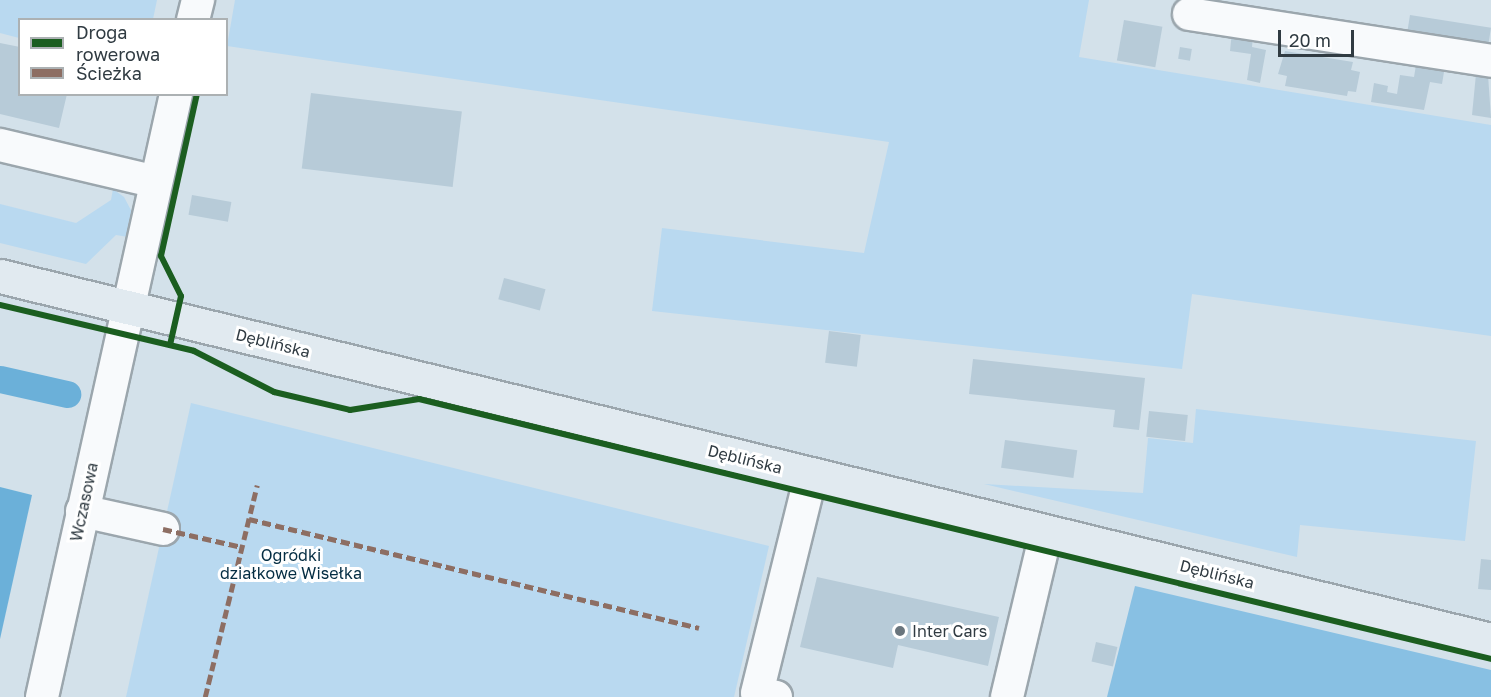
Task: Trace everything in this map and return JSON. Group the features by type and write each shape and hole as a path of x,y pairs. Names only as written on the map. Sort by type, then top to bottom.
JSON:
{"main road":[{"name":"Dęblińska","path":"0,276 1491,640"}],"street":[{"path":"194,18 198,0"},
{"path":"1189,14 1491,61"},
{"name":"Wczasowa","path":"42,697 176,96"},
{"path":"0,145 156,182"},
{"path":"776,697 757,693 811,475"},
{"path":"82,511 163,529"},
{"path":"1007,697 1046,533"}],"green space":[{"path":"0,0 157,0 153,18 18,18 18,38 0,33"},
{"path":"235,0 1089,0 1079,57 1491,125 1491,336 1192,294 1182,369 652,311 662,228 864,253 889,142 228,46"},
{"path":"113,189 124,197 133,214 128,237 116,235 86,264 0,243 0,204 76,223 111,200"},
{"name":"Ogródki działkowe Wisełka","path":"191,403 769,546 734,697 126,697"},
{"path":"1196,409 1476,441 1465,541 1300,525 1297,557 984,484 1143,493 1148,438 1193,443"}],"shaded area":[{"path":"0,487 32,495 0,639"},
{"path":"1135,586 1491,670 1491,697 1107,697"}],"building":[{"path":"1410,15 1491,28 1488,45 1407,32"},
{"path":"1124,20 1162,27 1155,67 1117,60"},
{"path":"1232,31 1253,35 1252,47 1266,50 1260,83 1247,80 1251,54 1230,51"},
{"path":"0,43 18,47 18,96 67,96 59,128 0,114"},
{"path":"1180,47 1192,49 1190,61 1178,59"},
{"path":"1285,51 1353,62 1351,70 1360,72 1356,92 1348,91 1347,96 1285,86 1287,76 1278,74"},
{"path":"1416,65 1444,72 1442,84 1430,82 1424,110 1371,102 1374,83 1388,86 1387,92 1397,94 1400,75 1414,77"},
{"path":"1476,74 1488,75 1491,118 1472,115"},
{"path":"311,93 462,112 453,187 302,168"},
{"path":"192,195 231,202 228,222 189,215"},
{"path":"504,278 546,289 540,310 498,299"},
{"path":"829,331 861,335 857,367 825,363"},
{"path":"973,359 1145,378 1139,430 1113,427 1115,410 969,394"},
{"path":"1149,411 1188,415 1185,441 1146,437"},
{"path":"1005,440 1077,450 1073,478 1001,468"},
{"path":"1481,559 1491,560 1491,590 1478,589"},
{"name":"Inter Cars","path":"817,577 999,617 988,666 898,645 893,668 800,647"},
{"path":"1096,642 1117,647 1113,666 1092,661"}],"waterway":[{"path":"0,379 67,394"}],"marked path":[{"path":"205,697 257,485"},
{"path":"249,519 699,628"},
{"path":"163,529 242,547"}],"cycle path":[{"path":"170,345 181,296 161,256 197,96"},
{"path":"0,305 194,351 274,392 350,410 419,399 1491,659"}],"place":[{"name":"Inter Cars","path":"900,631"}]}
